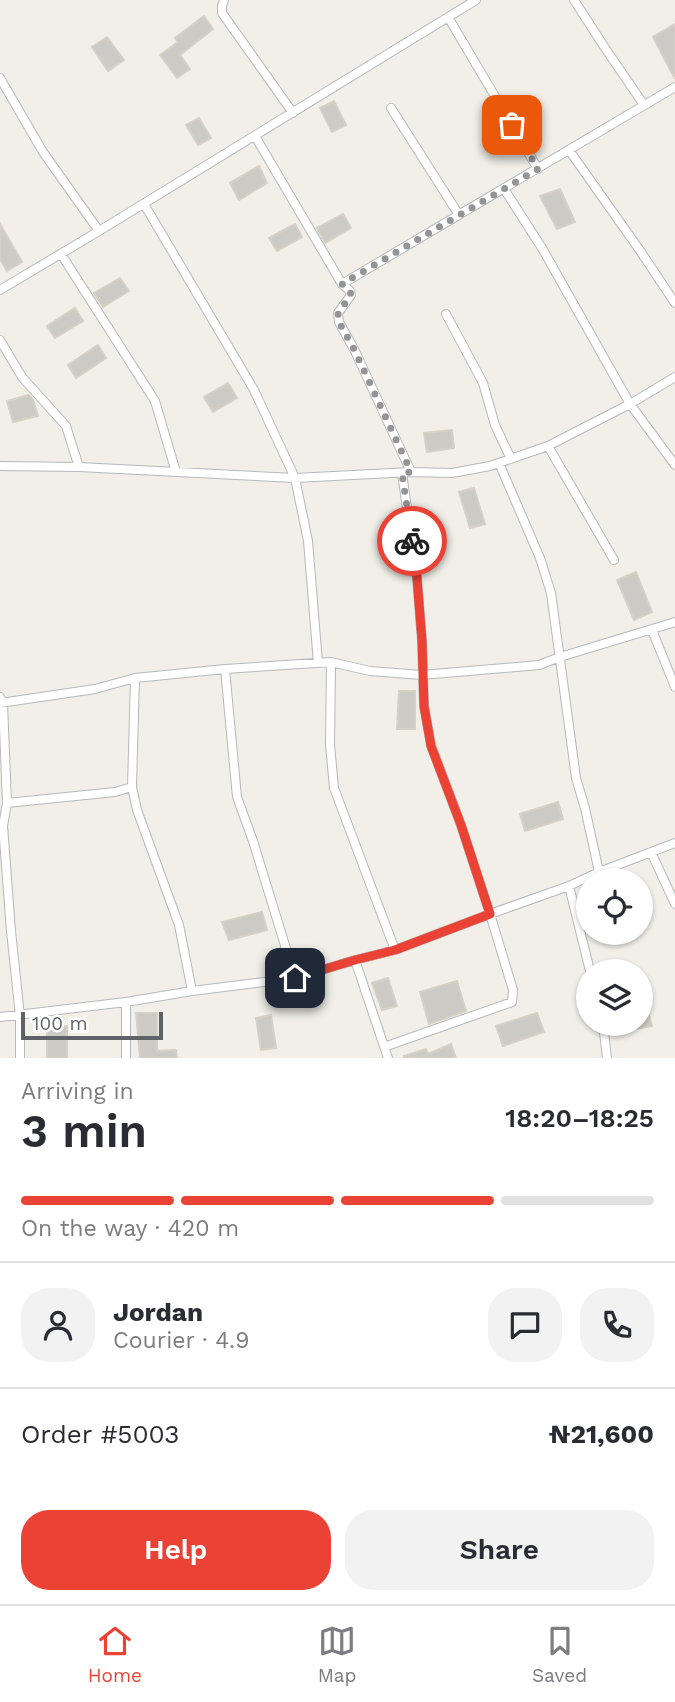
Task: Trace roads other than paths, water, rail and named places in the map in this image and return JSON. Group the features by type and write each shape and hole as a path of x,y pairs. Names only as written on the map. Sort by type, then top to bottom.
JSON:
{"street":[{"path":"224,0 222,13 293,113"},
{"path":"0,290 448,17 463,3 476,0"},
{"path":"574,0 644,105"},
{"path":"448,17 538,169"},
{"path":"0,78 43,152 99,231"},
{"path":"342,284 675,87"},
{"path":"391,108 459,215"},
{"path":"255,136 342,284 350,291 351,295 338,313 339,322 411,472"},
{"path":"569,150 675,303"},
{"path":"504,189 542,248 630,404 675,465"},
{"path":"144,204 254,390 295,478 308,541 318,663"},
{"path":"61,254 155,401 176,472"},
{"path":"446,314 483,383 495,425 511,459"},
{"path":"0,340 22,377 66,426 79,467"},
{"path":"0,466 79,467 295,478 452,472 491,466 548,446 630,404 675,377"},
{"path":"548,446 614,560"},
{"path":"499,463 540,558 551,593 576,778 598,868"},
{"path":"384,1047 512,1002 513,990 461,825 431,746 424,706 417,578 402,473"},
{"path":"20,1058 20,1016 4,826 7,803 1,701 95,689 135,678 225,669 331,662 370,671 422,675 539,665 675,622"},
{"path":"652,630 675,687"},
{"path":"331,662 330,746 334,788 395,950"},
{"path":"225,669 237,797 295,978"},
{"path":"135,678 132,787 137,810 179,925 192,991"},
{"path":"7,803 114,792 132,787"},
{"path":"611,868 675,844"},
{"path":"651,852 675,904"},
{"path":"0,1017 295,978 395,950 576,883"},
{"path":"569,886 587,959"},
{"path":"355,960 388,1058"},
{"path":"126,1002 126,1058"},
{"path":"604,1036 607,1058"}]}
